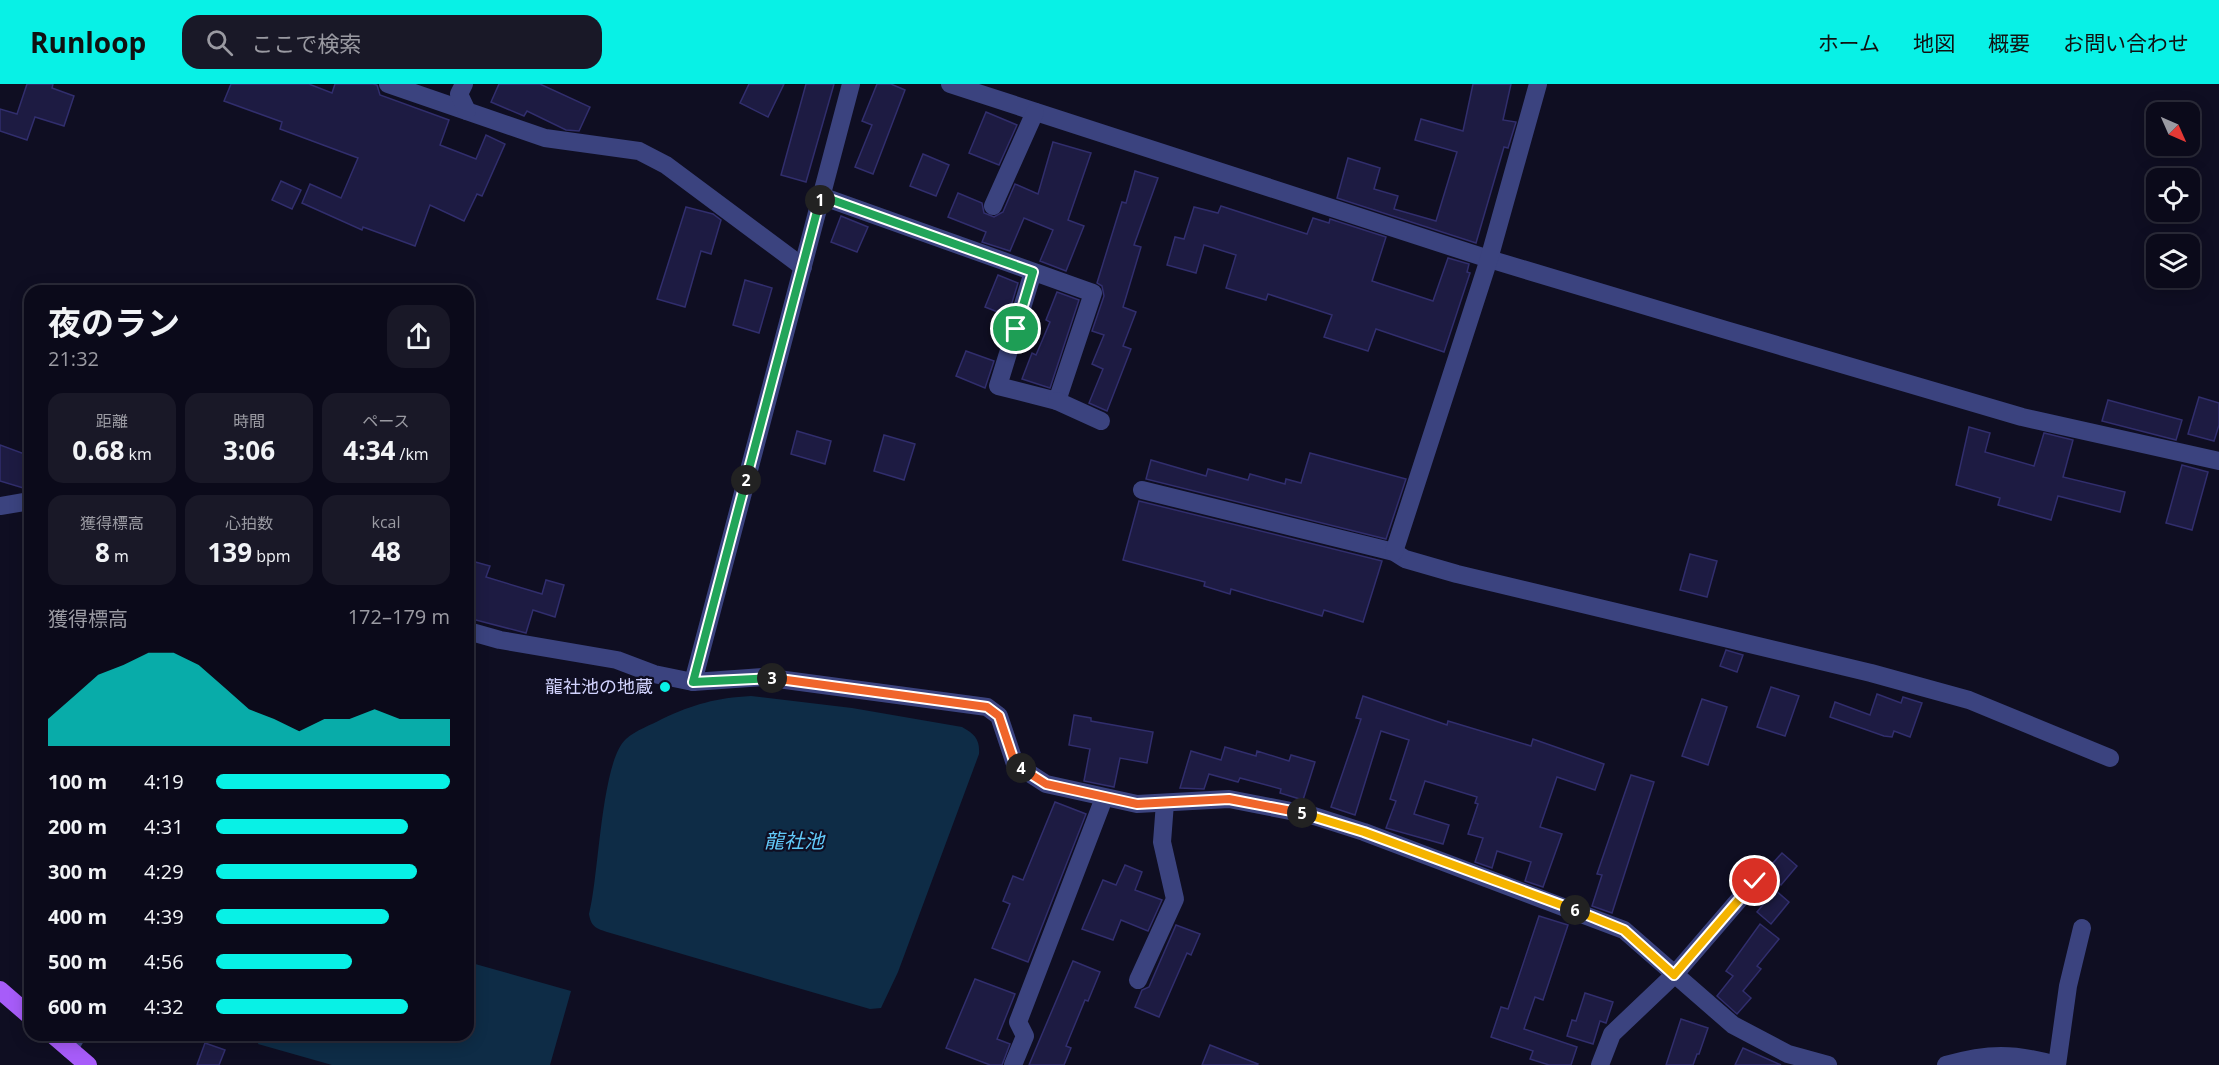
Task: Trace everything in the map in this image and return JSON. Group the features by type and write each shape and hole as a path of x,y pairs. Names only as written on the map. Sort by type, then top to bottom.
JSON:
{"main road":[{"path":"0,990 24,1011"},
{"path":"73,1042 88,1065"}],"street":[{"path":"388,84 545,138 639,151 666,165 803,267"},
{"path":"464,84 459,94 467,111"},
{"path":"693,682 851,84"},
{"path":"951,84 1489,259 2022,417 2219,461"},
{"path":"1394,552 1489,259 1538,84"},
{"path":"993,206 1035,112"},
{"path":"821,196 1093,293 1057,401"},
{"path":"1033,272 998,386 1057,401 1101,421"},
{"path":"1142,490 1394,552 1405,559 1457,574 1701,630 1969,700 2110,758"},
{"path":"0,506 24,502"},
{"path":"474,633 500,640 616,660 654,674 693,682 763,677 987,707 999,716 1015,764 1046,784 1137,804 1229,799 1311,815 1364,832 1624,930 1733,1025 1786,1060 1828,1065"},
{"path":"1013,1065 1025,1035 1018,1022 1104,798"},
{"path":"1138,980 1175,899 1162,842 1165,803"},
{"path":"1600,1065 1612,1034 1674,975 1755,881"},
{"path":"1949,1064 1994,1055 2024,1056 2057,1065 2080,974 2082,928"}],"water":[{"name":"龍社池","path":"751,696 852,708 962,727 973,735 979,745 979,754 898,972 881,1008 870,1009 607,932 592,924 589,914 606,794 611,770 618,751 626,739 644,728 695,706 727,698"},
{"path":"474,964 571,991 550,1065 332,1065 258,1044 259,1041 474,1041"}],"building":[{"path":"27,84 53,84 52,88 74,96 64,126 35,117 27,140 0,131 0,109 17,114"},
{"path":"231,84 309,84 332,93 335,84 373,84 377,85 380,95 449,120 440,145 476,159 486,135 505,144 482,196 477,194 464,221 430,205 415,246 363,227 362,230 302,203 310,184 341,198 358,158 280,129 282,122 224,101"},
{"path":"499,84 540,84 590,107 579,131 566,130 527,111 524,116 491,102"},
{"path":"749,84 784,84 768,117 740,103"},
{"path":"806,84 834,84 806,182 781,175"},
{"path":"877,84 891,84 905,90 873,174 855,167 872,125 862,121"},
{"path":"1473,84 1511,84 1503,120 1516,122 1508,148 1504,147 1476,243 1337,198 1348,158 1380,168 1374,189 1398,196 1394,209 1436,221 1457,152 1415,140 1421,119 1463,131"},
{"path":"986,112 1017,125 999,165 969,153"},
{"path":"1053,142 1091,153 1068,220 1084,226 1066,271 1040,261 1053,230 1024,218 1010,251 982,242 986,232 948,217 958,193 982,203 984,213 994,217 1003,212 1015,184 1038,194"},
{"path":"923,154 949,165 936,196 910,186"},
{"path":"1135,171 1158,178 1134,245 1141,247 1123,307 1136,312 1123,346 1131,349 1107,411 1089,403 1103,369 1092,364 1104,335 1092,331 1104,296 1102,286 1097,283 1122,202 1126,203"},
{"path":"281,181 301,190 292,209 272,200"},
{"path":"1221,206 1307,234 1313,218 1329,223 1330,219 1386,237 1372,281 1433,301 1448,258 1469,264 1467,272 1470,273 1444,352 1376,329 1368,351 1324,337 1332,315 1268,294 1266,300 1226,288 1236,255 1204,245 1196,273 1167,265 1175,237 1184,239 1194,207 1218,213"},
{"path":"686,207 713,214 721,220 711,254 701,251 685,307 657,299"},
{"path":"841,216 868,227 857,252 831,242"},
{"path":"998,275 1018,283 1008,316 985,307"},
{"path":"745,280 772,288 759,333 733,325"},
{"path":"1057,292 1079,300 1050,388 1022,379 1032,353 1036,355 1050,322 1046,320"},
{"path":"966,351 994,361 985,388 956,376"},
{"path":"2199,397 2219,403 2219,425 2214,441 2188,434"},
{"path":"2108,400 2182,420 2176,440 2102,421"},
{"path":"1969,427 1990,433 1985,452 2034,466 2044,433 2073,440 2063,477 2125,492 2120,512 2058,496 2051,520 1998,505 2000,498 1956,485"},
{"path":"797,431 831,441 825,464 791,454"},
{"path":"884,435 915,444 904,480 874,471"},
{"path":"0,445 24,454 24,488 0,481"},
{"path":"1310,453 1406,479 1386,539 1146,479 1151,460 1206,476 1208,469 1248,480 1250,474 1285,484 1286,479 1301,483"},
{"path":"2182,465 2208,472 2192,530 2166,523"},
{"path":"1139,501 1382,561 1363,622 1324,610 1322,616 1231,589 1230,594 1204,586 1205,582 1123,560"},
{"path":"1690,554 1717,561 1707,597 1680,590"},
{"path":"474,562 490,566 486,577 542,594 546,580 564,585 555,617 533,610 526,633 474,620"},
{"path":"1726,650 1743,655 1737,672 1720,666"},
{"path":"1771,687 1799,696 1785,736 1757,727"},
{"path":"1877,694 1901,703 1903,697 1922,703 1910,737 1894,731 1892,737 1884,736 1830,717 1835,702 1870,715"},
{"path":"1363,696 1447,725 1448,721 1531,746 1533,739 1604,764 1595,790 1557,777 1540,827 1562,834 1543,887 1525,881 1531,862 1497,851 1492,868 1475,862 1483,838 1468,834 1478,804 1475,803 1477,797 1425,781 1414,814 1449,825 1443,844 1386,828 1396,801 1390,799 1409,740 1381,731 1355,815 1331,807 1361,719 1356,718"},
{"path":"1702,699 1727,707 1708,765 1682,756"},
{"path":"1074,715 1091,718 1091,721 1153,732 1147,763 1120,758 1114,787 1084,781 1090,749 1069,745"},
{"path":"1225,747 1256,756 1257,751 1289,761 1291,755 1315,762 1303,800 1280,793 1281,789 1240,778 1238,782 1209,774 1204,789 1180,788 1191,751 1221,760"},
{"path":"1631,775 1654,782 1612,913 1592,906 1602,875 1597,874"},
{"path":"1055,802 1086,814 1028,962 992,948 1010,904 1003,901 1013,876 1023,880"},
{"path":"1782,853 1797,866 1781,885 1765,872"},
{"path":"1125,865 1142,872 1135,890 1162,900 1148,931 1121,920 1113,940 1082,929 1103,880 1116,885"},
{"path":"1775,890 1789,902 1771,924 1757,912"},
{"path":"1539,916 1568,925 1543,1000 1535,997 1524,1029 1577,1047 1571,1065 1549,1065 1530,1059 1533,1051 1491,1037 1501,1007 1508,1009"},
{"path":"1760,924 1779,939 1757,966 1761,969 1743,991 1751,998 1737,1014 1717,996 1733,976 1726,971"},
{"path":"1176,925 1200,934 1191,955 1187,953 1159,1017 1135,1007 1142,990 1149,987"},
{"path":"1073,961 1100,972 1088,1001 1085,1000 1066,1046 1071,1048 1064,1065 1029,1065"},
{"path":"975,979 1015,994 997,1039 1010,1044 1002,1065 990,1065 946,1048"},
{"path":"1585,993 1613,1002 1606,1023 1600,1021 1593,1044 1567,1036 1572,1020 1576,1021"},
{"path":"1681,1019 1708,1028 1693,1065 1666,1065"},
{"path":"205,1043 225,1050 219,1065 197,1065"},
{"path":"1210,1045 1258,1064 1202,1065"},
{"path":"1743,1048 1781,1065 1735,1065"}],"place":[{"name":"龍社池の地蔵","path":"665,687"}],"route":[{"path":"1016,329 1033,272 821,196 693,682 763,677 987,707 999,716 1015,764 1046,784 1137,804 1229,799 1311,815 1364,832 1624,930 1674,975 1755,881"}]}
